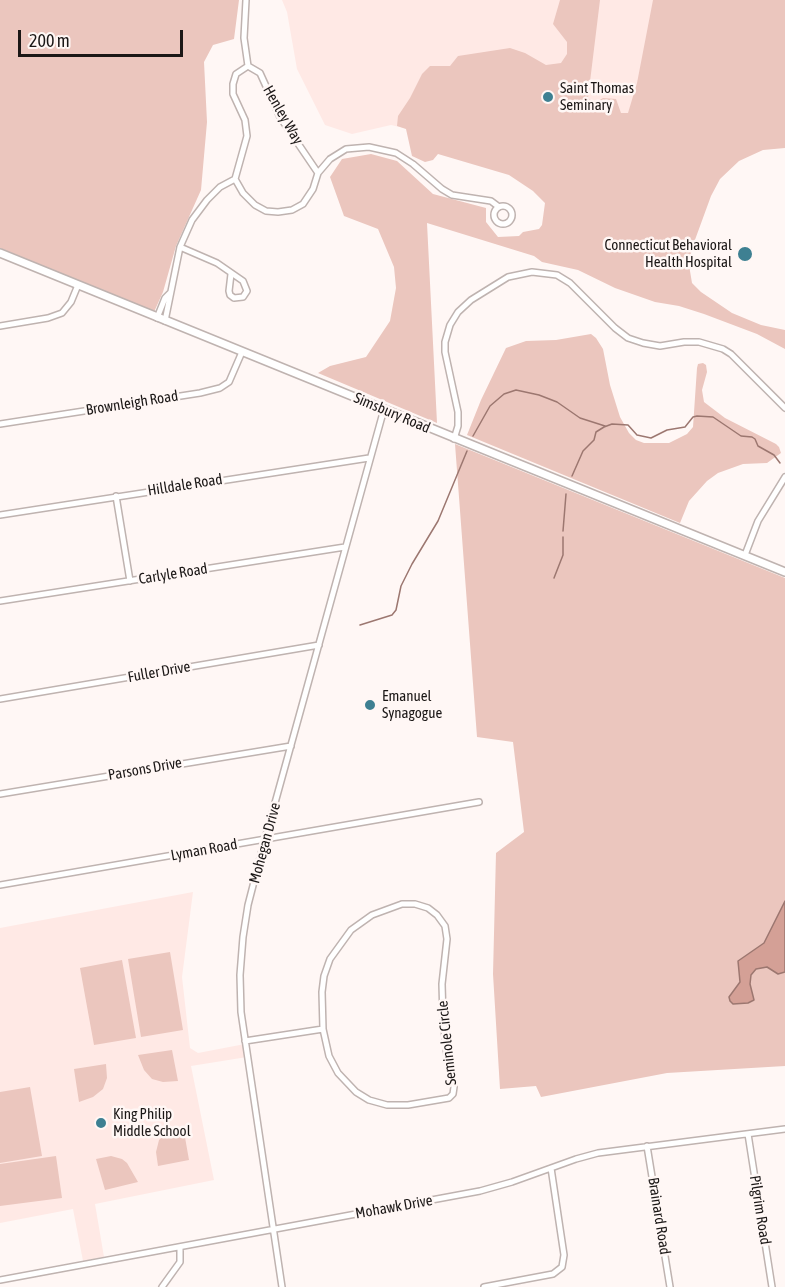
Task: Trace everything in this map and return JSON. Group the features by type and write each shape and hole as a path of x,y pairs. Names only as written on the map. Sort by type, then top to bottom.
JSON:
{"main road":[{"name":"Simsbury Road","path":"0,253 785,572"}],"street":[{"path":"246,0 244,38 249,66 236,74 233,94 245,120 247,136 235,179 243,193 255,205 266,211 292,210 303,204 313,189 318,173 330,159 346,149 369,147 396,153 452,195 491,201 499,207"},
{"name":"Henley Way","path":"249,66 260,73 280,117 318,173"},
{"path":"161,319 171,300 170,293 180,248 192,220 220,187 235,179"},
{"path":"180,248 217,263 231,274 246,286 246,294 243,297 234,298 230,295 231,274"},
{"path":"454,439 458,426 458,412 445,352 445,342 450,325 458,312 471,300 508,277 532,272 557,275 570,283 628,338 660,346 699,342 723,349 785,408"},
{"path":"0,326 48,318 62,313 71,302 78,285"},
{"name":"Brownleigh Road","path":"0,424 220,388 229,382 242,352"},
{"name":"Mohegan Drive","path":"282,1287 241,1012 240,975 243,937 248,905 265,839 384,409"},
{"name":"Hilldale Road","path":"0,515 369,458"},
{"path":"745,555 758,521 785,477"},
{"path":"116,496 130,581"},
{"name":"Carlyle Road","path":"0,602 345,547"},
{"name":"Fuller Drive","path":"0,699 319,645"},
{"name":"Parsons Drive","path":"0,794 291,746"},
{"name":"Lyman Road","path":"0,885 479,802"},
{"name":"Seminole Circle","path":"402,904 422,906 437,915 445,926 447,939 442,984 447,1056 454,1080 453,1094 449,1098 408,1105 387,1105 369,1100 356,1092 338,1073 329,1056 323,1029 324,976 330,959 351,930 372,915 402,904"},
{"path":"245,1041 323,1029"},
{"name":"Mohawk Drive","path":"0,1280 480,1191 598,1153 785,1129"},
{"name":"Pilgrim Road","path":"748,1134 772,1287"},
{"name":"Brainard Road","path":"647,1146 670,1287"},
{"path":"484,1287 553,1274 562,1267 564,1255 551,1168"},
{"path":"162,1287 180,1262 180,1247"}],"shaded area":[{"path":"0,0 239,0 234,39 213,45 204,62 207,122 201,190 176,246 163,292 154,312 0,248"},
{"name":"Saint Thomas Seminary","path":"282,0 785,0 785,131 508,152 391,125 352,134 325,125 297,69 287,12"},
{"path":"560,0 600,0 588,98 595,103 603,98 616,99 621,113 628,113 637,83 653,0 785,0 785,148 763,150 739,161 720,179 711,196 692,248 689,265 692,283 732,313 761,325 785,330 785,349 757,334 704,314 679,306 655,302 615,288 578,270 542,262 534,256 427,223 437,423 318,373 330,366 366,357 390,321 396,288 394,267 378,229 344,216 330,177 342,159 371,154 397,161 433,194 486,208 486,222 498,237 519,236 523,232 539,229 542,225 545,203 533,191 509,175 438,154 433,160 425,162 412,156 406,129 397,126 398,116 422,74 430,66 450,66 458,56 510,48 525,53 546,65 561,63 567,54 567,42 553,24"},
{"path":"591,334 603,349 610,385 620,417 636,440 644,443 669,443 687,434 693,427 697,368 698,364 703,363 706,365 707,372 702,390 704,402 725,418 776,444 781,453 767,463 743,464 718,473 707,481 689,501 680,523 467,435 506,348 526,341 556,340"},
{"path":"455,444 785,578 785,1066 667,1073 541,1097 536,1086 500,1089 493,974 496,853 524,832 513,742 477,737"},
{"name":"King Philip Middle School","path":"193,892 182,977 190,1048 198,1053 245,1044 247,1057 191,1066 214,1180 95,1204 104,1257 83,1261 73,1209 0,1223 0,928"},
{"path":"785,901 785,972 778,974 767,967 756,969 751,975 750,984 754,1000 748,1003 733,1004 729,997 740,982 738,961 764,943"},
{"path":"170,952 183,1030 141,1037 128,959"},
{"path":"122,960 136,1038 94,1045 80,968"},
{"path":"172,1050 178,1081 163,1082 152,1079 144,1070 138,1055"},
{"path":"106,1064 107,1078 103,1089 93,1097 79,1102 74,1069"},
{"path":"30,1087 42,1156 0,1163 0,1092"},
{"path":"183,1126 189,1160 158,1166 156,1152 159,1140 168,1132"},
{"path":"56,1156 62,1198 0,1206 0,1164"},
{"path":"111,1156 127,1163 138,1182 105,1190 96,1159"}],"waterway":[{"path":"473,436 490,406 504,394 516,390 557,402 580,418 605,426"},
{"path":"572,476 583,451 594,440 596,432 604,427 612,424 628,425 637,435 651,438 667,430 685,427 693,417 697,416 713,417 741,436 752,437 758,446 774,455 780,463"},
{"path":"360,625 392,615 396,610 401,586 438,521 467,451"},
{"path":"563,531 566,494"},
{"path":"554,578 563,555 563,537"}],"place":[{"name":"Saint Thomas Seminary","path":"548,97"},
{"name":"Connecticut Behavioral Health Hospital","path":"745,254"},
{"name":"Emanuel Synagogue","path":"370,705"},
{"name":"King Philip Middle School","path":"101,1123"}]}
